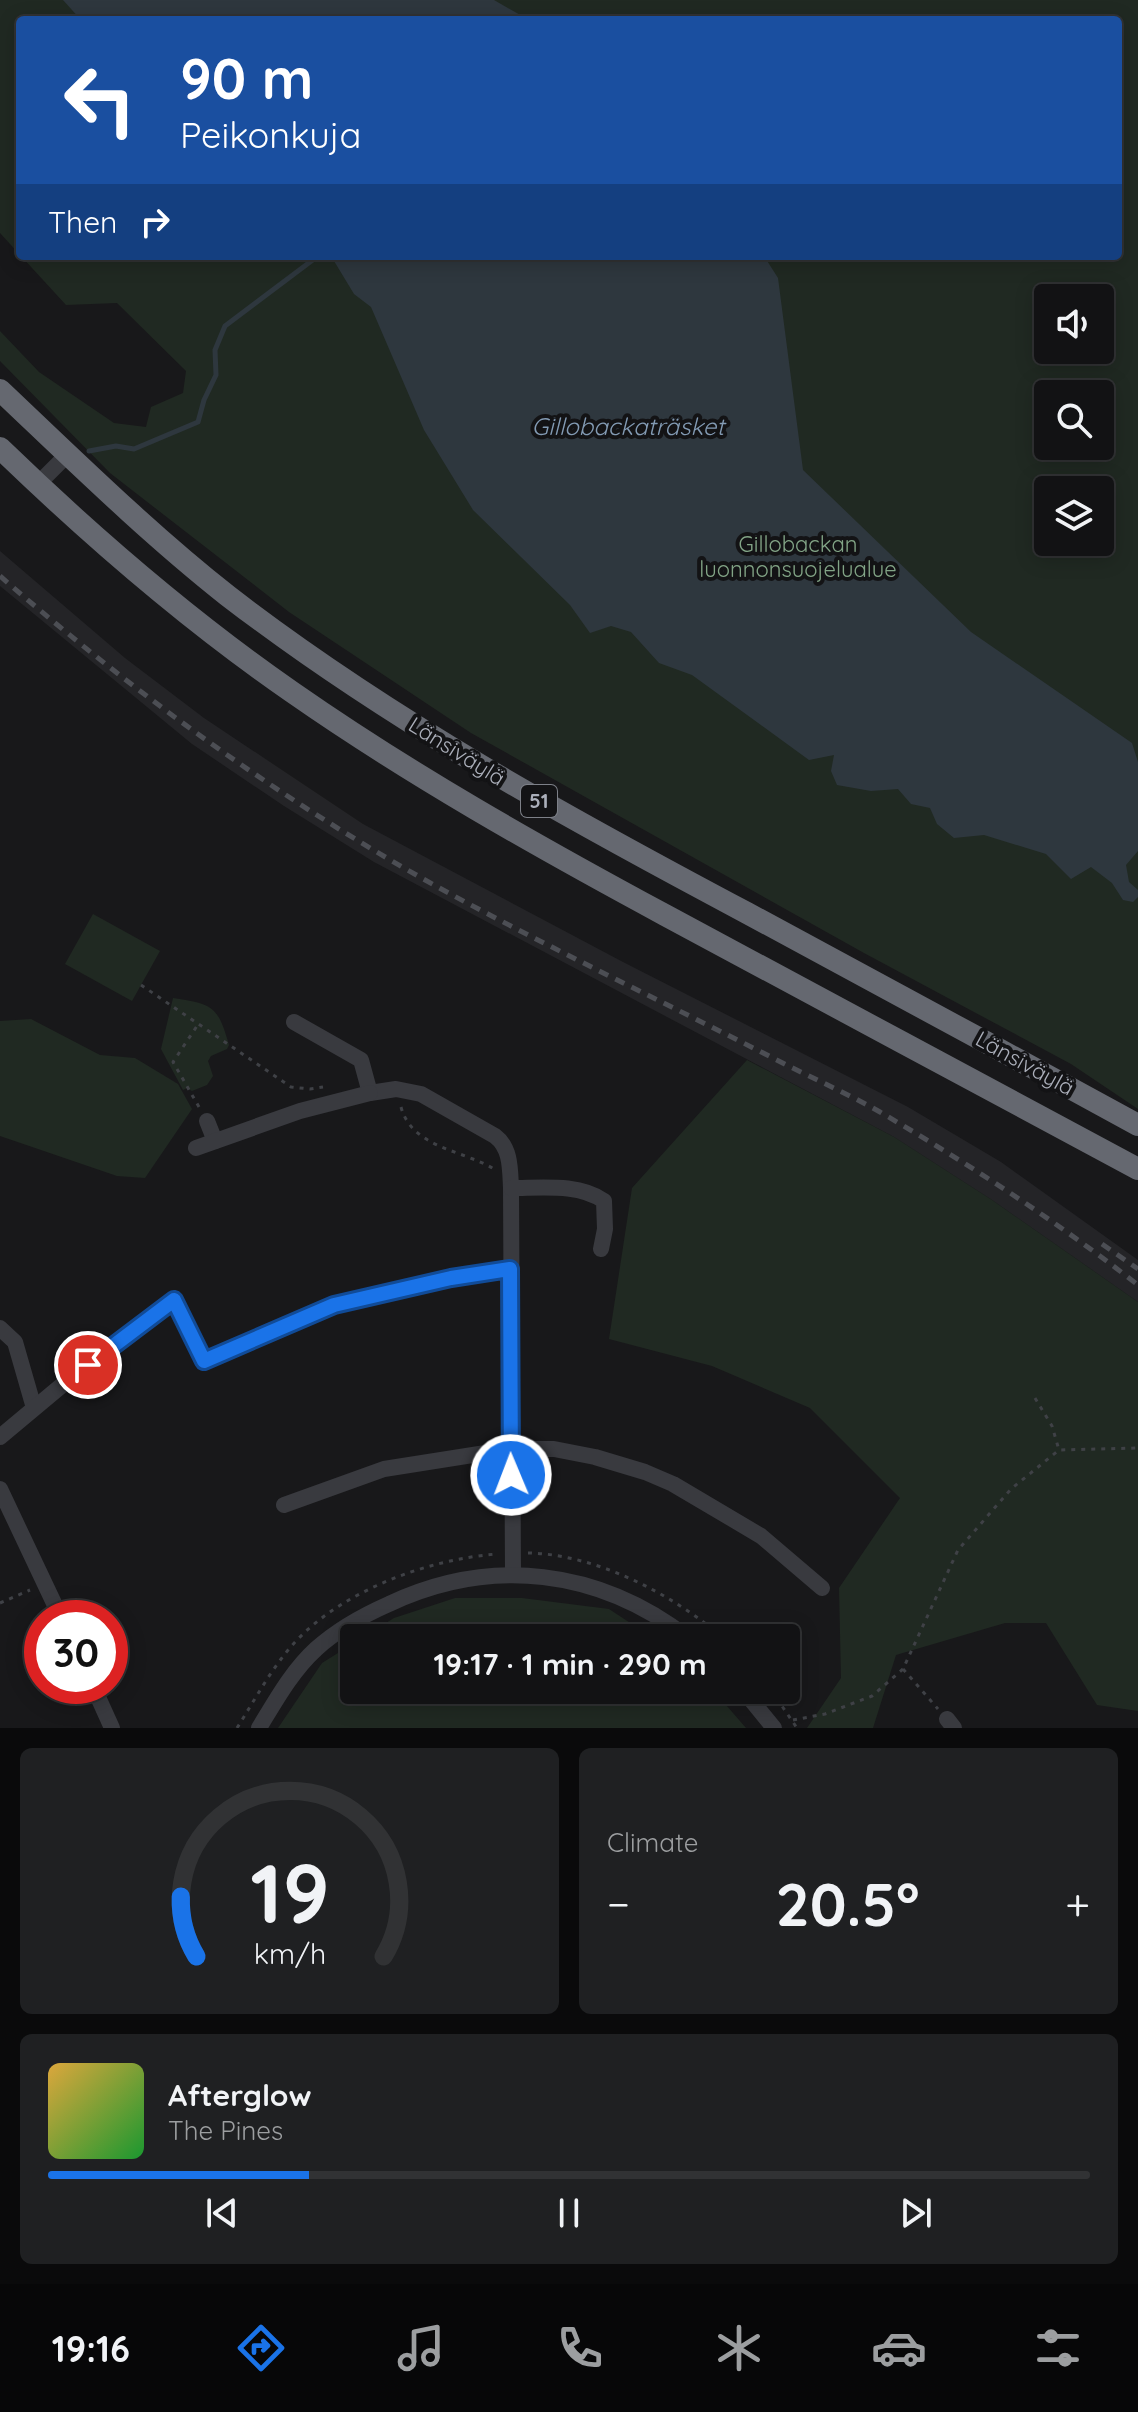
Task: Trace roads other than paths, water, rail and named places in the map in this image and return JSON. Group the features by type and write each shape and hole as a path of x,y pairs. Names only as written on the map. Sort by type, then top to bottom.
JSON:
{"highway":[{"name":"Länsiväylä","path":"0,390 136,520 229,596 310,655 504,781 1138,1125"},
{"name":"Länsiväylä","path":"0,448 206,628 291,691 376,748 492,820 593,876 1138,1169"}],"street":[{"path":"38,484 68,454"},
{"path":"294,1022 361,1060 370,1093"},
{"path":"196,1148 300,1111 396,1089 421,1094 505,1144 511,1188 513,1573"},
{"path":"207,1121 215,1141"},
{"path":"511,1188 569,1189 594,1193 604,1201 606,1214 601,1249"},
{"path":"0,1437 174,1300 204,1361 334,1305 451,1278 510,1269"},
{"path":"0,1328 15,1342 34,1408"},
{"path":"284,1505 384,1469 511,1449 554,1449 595,1457 673,1484 761,1536 822,1588"},
{"path":"0,1489 53,1600"},
{"path":"259,1728 303,1662 319,1646 369,1613 437,1584 482,1575 513,1573 543,1576 600,1589 651,1612 668,1624"},
{"path":"101,1704 112,1728"},
{"path":"754,1704 774,1728"}],"water":[{"path":"63,0 494,0 522,16 77,16"},
{"name":"Gillobackaträsket","path":"333,260 767,260 778,278 803,470 971,632 1132,743 1138,762 1138,851 1126,865 1129,882 1138,890 1138,897 1133,902 1123,900 1112,883 1091,867 1071,879 1046,854 984,835 954,838 937,824 930,808 911,804 898,789 871,791 837,785 831,771 834,755 809,760 692,675 659,663 631,632 611,626 590,633 570,605 473,510 424,430 371,307 354,294"}],"waterway":[{"path":"89,451 116,446 134,449 198,422 216,375 215,350 225,326 313,260"}],"railway":[{"path":"0,576 174,716 234,760 358,841 523,932 880,1112 1012,1194 1138,1285"},
{"path":"1102,1244 1138,1269"}],"park label":[{"name":"Gillobackan luonnonsuojelualue","path":"798,556"}]}
